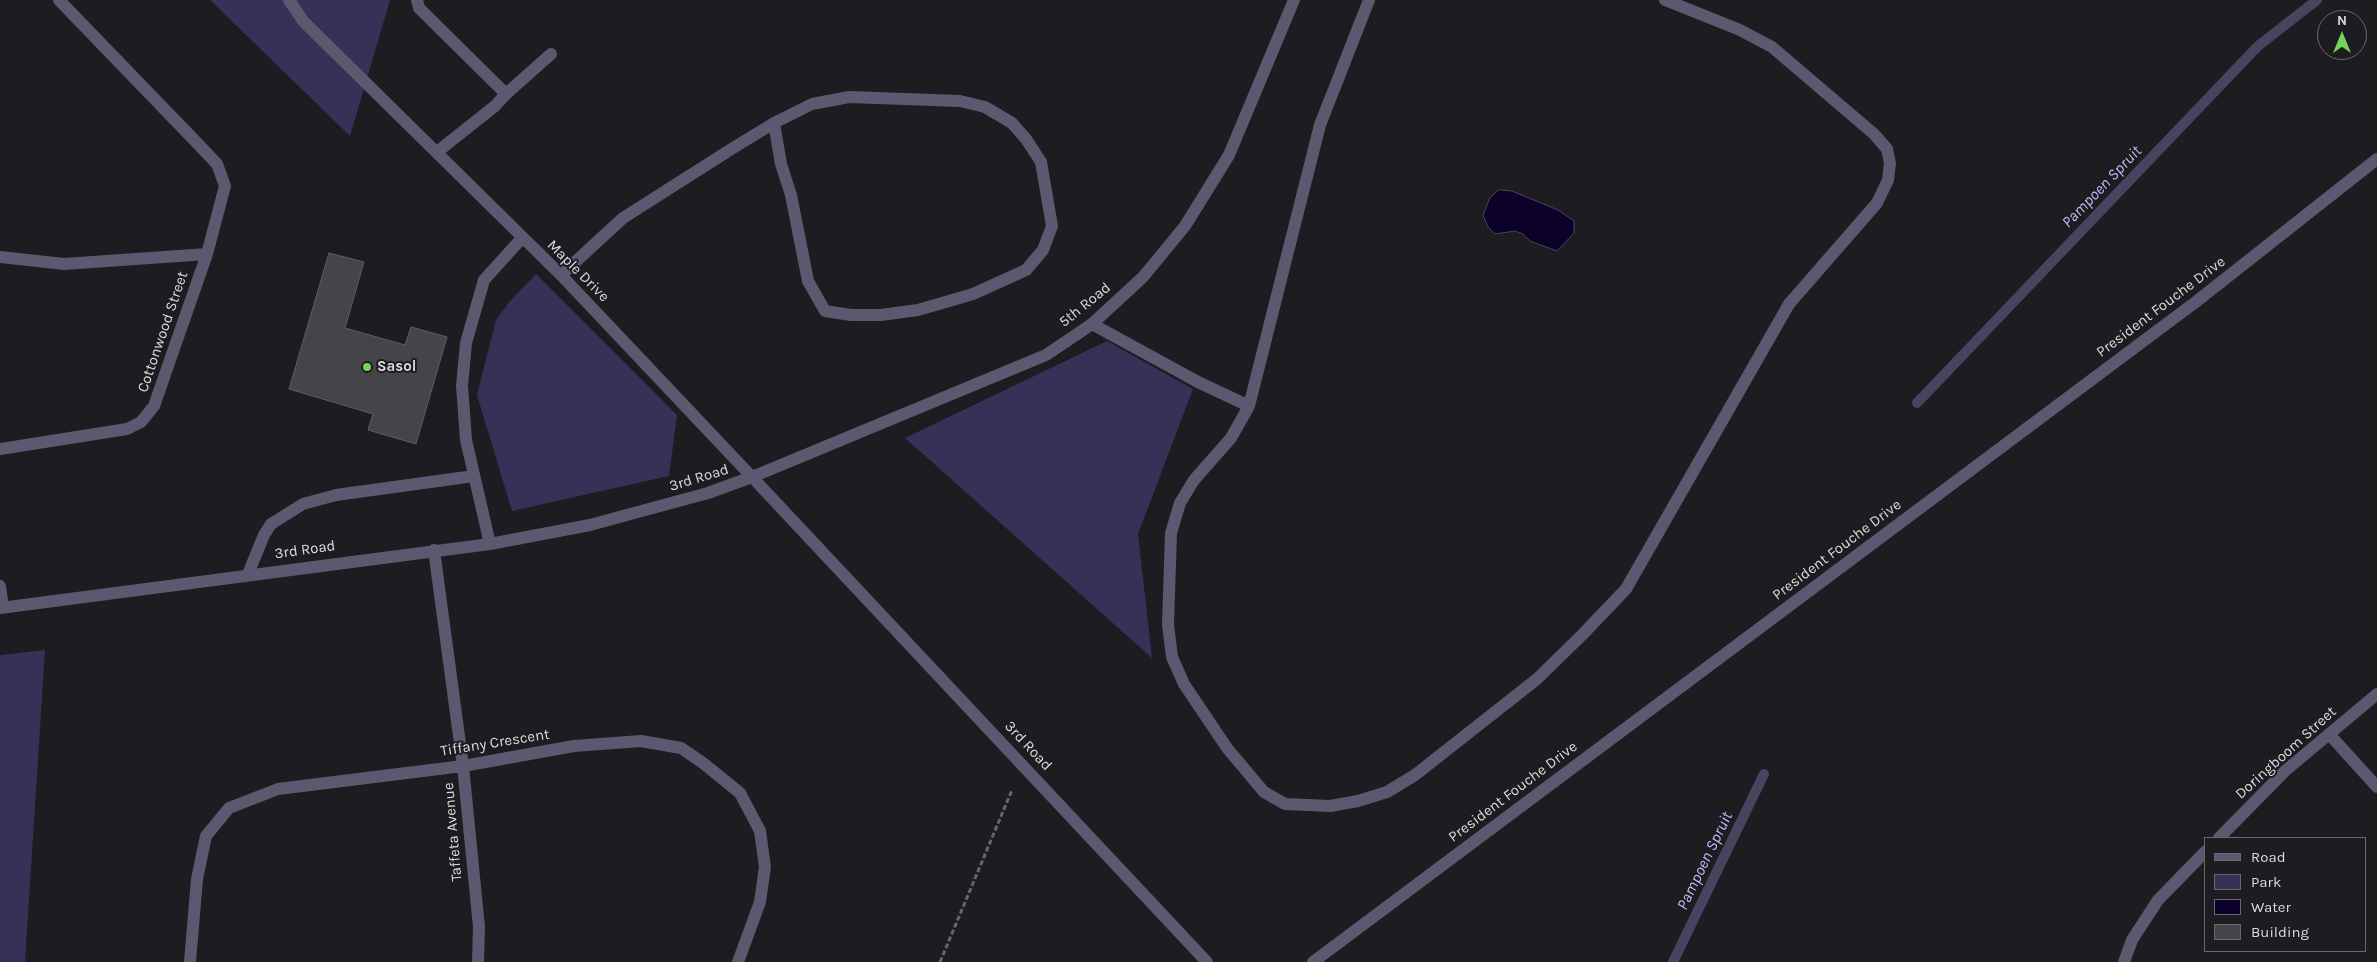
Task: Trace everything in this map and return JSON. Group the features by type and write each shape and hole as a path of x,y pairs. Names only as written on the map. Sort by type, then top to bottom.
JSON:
{"street":[{"name":"Cottonwood Street","path":"0,449 127,429 141,422 154,406 207,254 224,186 217,164 59,0"},
{"name":"Maple Drive","path":"289,0 303,21 375,94 437,152 561,275 752,478"},
{"path":"417,0 419,8 506,94"},
{"name":"5th Road","path":"752,478 1046,355 1092,324 1144,277 1185,226 1229,154 1294,0"},
{"path":"1369,0 1320,125 1249,406 1231,438 1194,480 1180,503 1171,533 1168,625 1172,657 1184,684 1227,748 1264,792 1285,804 1330,806 1358,801 1388,792 1415,775 1537,679 1626,589 1789,304 1877,203 1888,180 1890,163 1887,149 1874,134 1772,47 1740,30 1665,0"},
{"path":"437,152 495,106 551,54"},
{"path":"561,275 623,218 774,123 812,104 849,96 960,101 985,107 1012,123 1026,139 1041,162 1052,226 1043,250 1026,270 973,294 936,305 881,315 851,315 825,311 808,281 790,195 781,164 774,123"},
{"name":"President Fouche Drive","path":"1313,962 2197,301 2377,159"},
{"path":"490,544 466,440 462,386 466,343 484,280 522,238"},
{"name":"Cottonwood Street","path":"0,257 64,264 207,254"},
{"path":"1092,324 1191,378 1249,406"},
{"path":"248,574 271,524 302,504 336,495 474,476"},
{"name":"3rd Road","path":"2,608 248,574 490,544 590,525 708,493 752,478 1207,962"},
{"name":"Taffeta Avenue","path":"434,550 463,766 479,927 478,962"},
{"path":"0,586 2,608"},
{"name":"Doringboom Street","path":"2220,837 2286,771 2377,694"},
{"path":"2329,734 2377,787"},
{"name":"Tiffany Crescent","path":"190,962 197,879 206,836 229,808 278,789 463,766 574,746 641,741 681,748 703,763 740,793 760,831 764,846 765,867 760,902 738,962"},
{"path":"2124,962 2132,940 2158,900 2204,853"}],"path":[{"path":"940,962 1022,764"}],"green space":[{"path":"210,0 390,0 350,136"},
{"path":"536,274 677,415 669,476 512,511 477,395 496,320 510,301"},
{"path":"1107,341 1193,389 1138,534 1152,658 905,438"},
{"path":"45,650 25,962 0,962 0,655"}],"water":[{"path":"1498,190 1512,191 1558,210 1574,221 1574,233 1557,251 1530,241 1523,234 1515,231 1495,234 1488,227 1483,215 1490,198"}],"building":[{"name":"Sasol","path":"329,253 364,262 345,328 405,345 411,327 447,337 416,444 368,430 373,414 289,389"}],"waterway":[{"name":"Pampoen Spruit","path":"1917,403 2258,46 2317,0"},
{"name":"Pampoen Spruit","path":"1673,962 1764,774"}],"place":[{"name":"Sasol","path":"367,367"}]}
